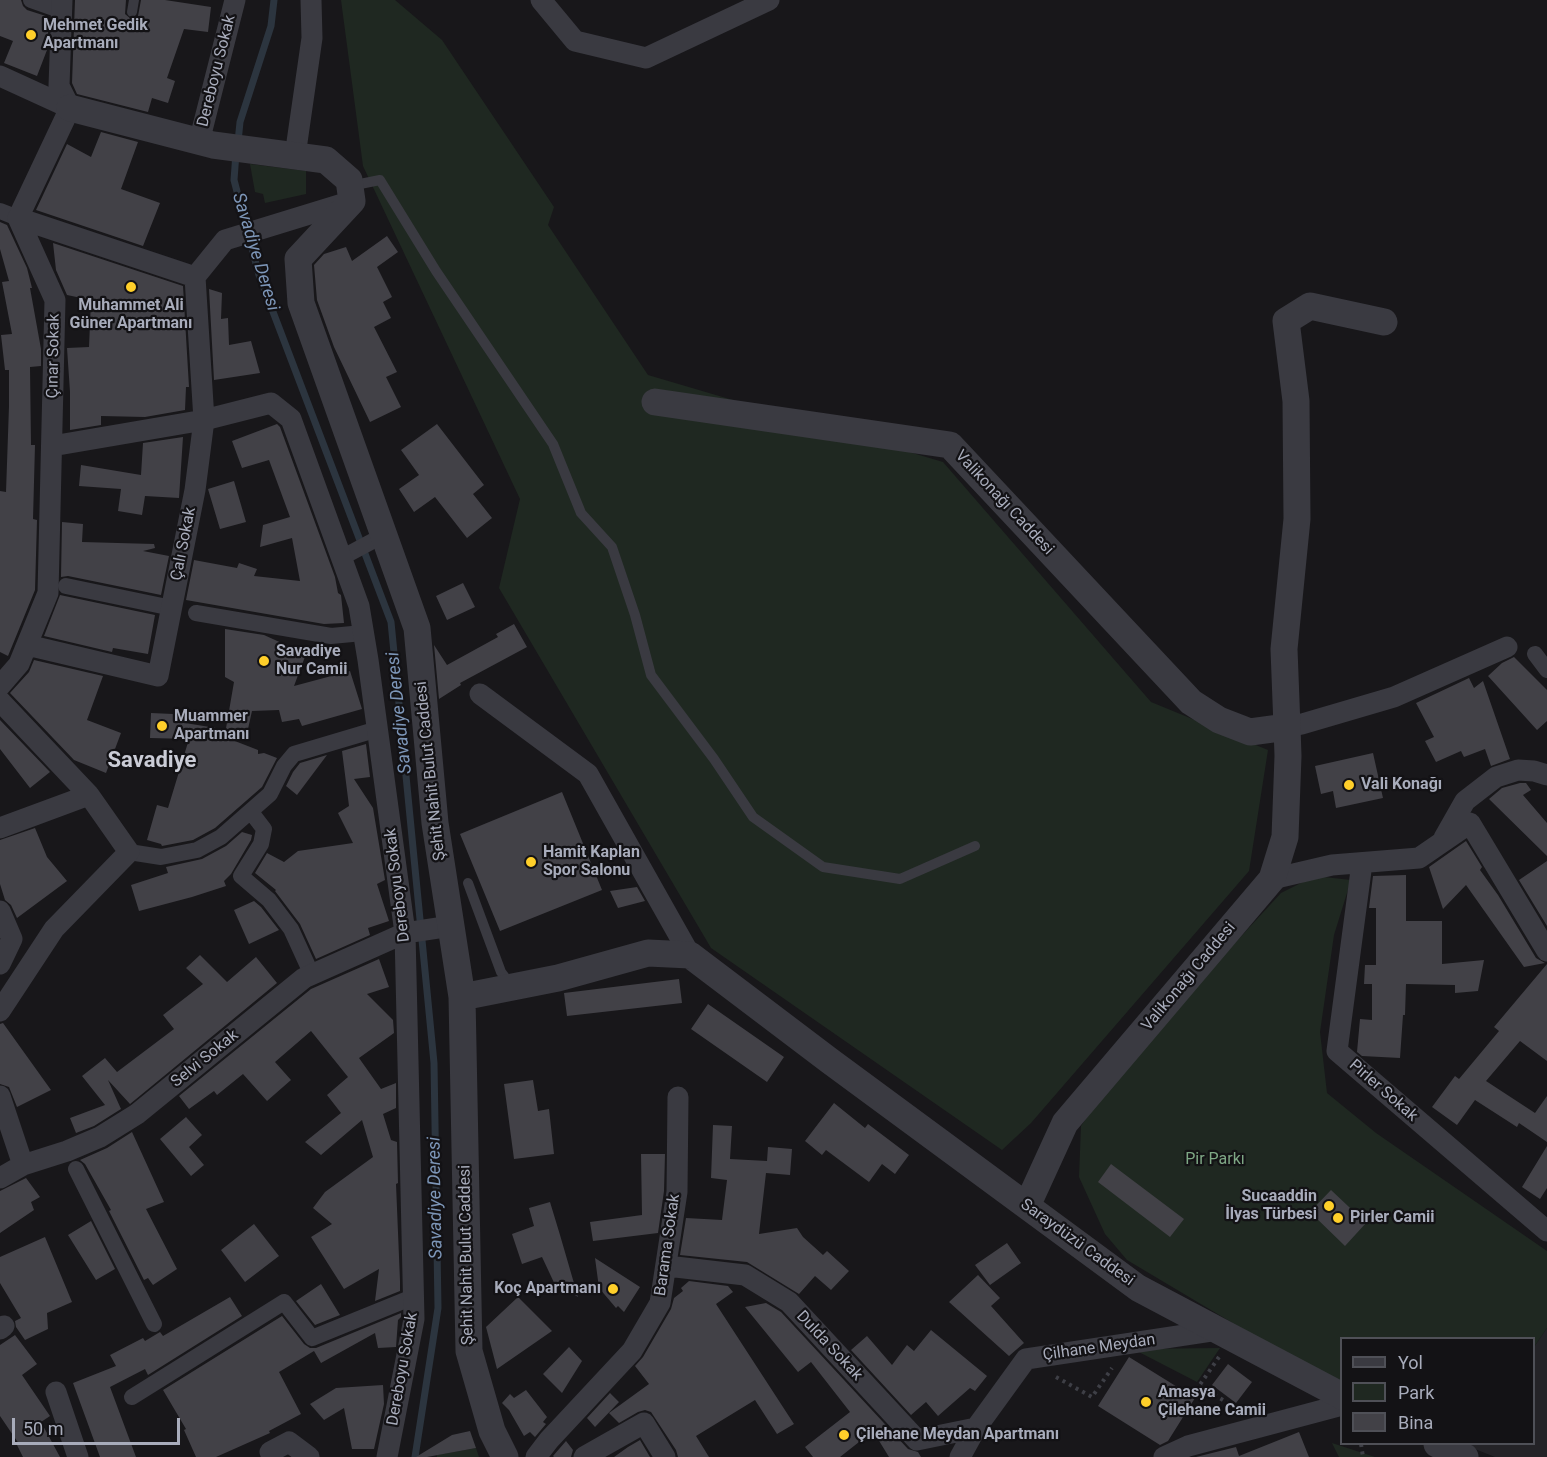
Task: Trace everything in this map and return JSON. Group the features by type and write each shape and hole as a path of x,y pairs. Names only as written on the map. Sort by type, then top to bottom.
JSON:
{"street":[{"path":"31,0 62,5 59,86 70,108"},
{"name":"Dereboyu Sokak","path":"206,143 235,0"},
{"path":"295,156 312,38 311,0"},
{"path":"541,0 575,41 646,58 770,0"},
{"path":"0,76 70,108 206,143 326,160 349,180 351,193 276,224 225,240 195,277 9,214 70,108"},
{"name":"Şehit Nahit Bulut Caddesi","path":"351,193 298,259 301,303 380,537 417,628 435,823 462,997 469,1351 492,1431 505,1457"},
{"name":"Çınar Sokak","path":"0,686 19,664 48,593 55,300 9,214"},
{"name":"Çalı Sokak","path":"27,645 158,676 195,490 204,420 195,277"},
{"name":"Valikonağı Caddesi","path":"1027,1206 1065,1123 1272,879 1285,837 1288,756 1284,650 1297,519 1296,400 1287,321 1310,306 1384,322"},
{"name":"Valikonağı Caddesi","path":"655,402 950,445 1191,702 1219,720 1250,732 1287,726"},
{"name":"Dereboyu Sokak","path":"204,420 272,403 291,419 345,557 359,606 405,933 414,1319 387,1457"},
{"path":"52,446 204,420"},
{"path":"345,557 380,537"},
{"path":"66,586 171,608"},
{"path":"196,613 331,636 363,633"},
{"path":"1287,726 1302,724 1394,697 1507,647"},
{"path":"1535,654 1547,670"},
{"path":"480,694 588,774 690,955"},
{"path":"0,701 90,795 129,852 161,857 197,850 221,837 270,794 284,766 294,754 378,729"},
{"path":"1441,843 1465,801 1496,777 1518,770 1547,775"},
{"path":"0,828 90,795"},
{"path":"251,812 264,829 261,844 241,876 269,900 291,929 312,975"},
{"path":"1272,879 1332,865 1419,858 1470,823 1547,951"},
{"path":"0,1011 54,929 129,852"},
{"name":"Pirler Sokak","path":"1362,863 1337,1051 1547,1232"},
{"path":"0,911 12,939 0,964"},
{"name":"Selvi Sokak","path":"0,1178 23,1165 67,1151 100,1137 137,1114 304,978 405,933 451,926"},
{"path":"462,997 558,978 648,953 690,955"},
{"name":"Saraydüzü Caddesi","path":"690,955 1138,1288 1340,1395"},
{"path":"0,1096 23,1165"},
{"name":"Barama Sokak","path":"536,1457 557,1431 632,1351 660,1303 677,1192 678,1097"},
{"path":"76,1169 154,1324"},
{"name":"Dulda Sokak","path":"667,1266 745,1275 789,1302 917,1440 976,1428"},
{"path":"132,1397 284,1302 312,1338 414,1297"},
{"name":"Çilhane Meydan","path":"960,1457 976,1428 1026,1359 1218,1330"},
{"path":"56,1392 78,1457"},
{"path":"1164,1457 1188,1446 1340,1404"},
{"path":"584,1457 644,1423 665,1457"},
{"path":"270,1452 289,1442 309,1457"},
{"path":"1441,1445 1465,1457"}],"lane":[{"path":"132,12 134,0"},
{"path":"351,193 380,180 436,271 553,444 581,513 612,547 635,615 651,675 714,759 753,817 823,867 900,879 975,846"},
{"path":"468,883 501,972 513,987"}],"path":[{"path":"1032,1358 1044,1371 1092,1397 1116,1361"},
{"path":"1202,1382 1199,1386 1241,1410"}],"shaded area":[{"path":"1547,1328 1547,1457 1495,1457 1465,1445 1535,1445 1535,1346"}],"green space":[{"path":"341,0 395,0 442,40 554,207 548,225 648,375 943,462 1151,702 1268,750 1249,871 1031,1123 1002,1150 711,948 499,588 520,499 363,166"},
{"path":"250,164 306,171 306,194 265,203 263,194 255,192"},
{"name":"Pir Parkı","path":"1315,876 1351,880 1334,935 1320,1032 1327,1093 1376,1133 1547,1251 1547,1328 1535,1346 1535,1337 1340,1337 1340,1382 1283,1353 1127,1260 1105,1234 1079,1177 1081,1126 1119,1069 1281,893"},
{"path":"1220,1348 1197,1382 1133,1349"},
{"path":"1332,1443 1375,1457 1339,1457"},
{"path":"476,1448 479,1457 437,1457 437,1455"}],"building":[{"name":"Mehmet Gedik Apartmanı","path":"0,0 21,0 27,10 49,17 47,50 37,76 4,63 13,41 0,36"},
{"path":"75,0 126,0 125,14 131,19 138,16 141,0 165,0 211,7 208,32 184,29 167,78 175,81 168,103 152,98 148,112 77,94 72,83"},
{"path":"101,132 138,142 121,189 160,203 143,246 36,210 67,144 91,157"},
{"path":"0,222 7,225 27,268 41,349 41,366 30,367 31,445 35,445 33,519 37,520 35,590 8,656 0,652 0,491 6,492 9,406 9,370 5,370 1,335 12,334 2,282 9,281 0,249"},
{"path":"387,236 398,252 377,267 392,297 383,302 391,318 374,327 397,372 386,377 401,407 370,422 334,347 317,300 314,265 324,254 346,247 352,261"},
{"path":"53,243 183,286 189,387 186,387 185,410 145,417 101,416 101,425 70,430 67,348 89,347 91,300 67,295 56,270"},
{"path":"209,289 222,293 221,319 228,318 229,345 251,341 260,373 214,380"},
{"path":"277,424 335,577 338,593 341,595 344,623 324,624 186,600 194,560 237,568 239,563 257,569 254,576 300,581 292,538 260,547 263,525 290,517 269,460 242,468 232,441"},
{"path":"437,424 484,485 473,494 492,518 467,538 435,497 414,512 399,489 419,475 401,450"},
{"path":"183,437 179,498 145,496 142,515 118,511 121,489 79,486 81,465 141,475 143,443"},
{"path":"234,481 246,522 220,529 208,489"},
{"path":"62,522 83,524 82,542 154,544 155,548 143,551 169,556 161,595 68,576 61,577"},
{"path":"463,583 475,607 447,620 436,596"},
{"path":"60,595 155,615 148,654 113,648 112,652 44,636"},
{"path":"514,624 527,647 460,683 461,685 439,699 434,645 447,665 498,637 496,634"},
{"path":"225,629 264,635 306,654 294,686 350,671 362,709 302,726 299,719 282,722 279,710 252,711 248,729 225,734 234,682 225,677"},
{"path":"1514,657 1547,690 1547,721 1537,730 1488,676 1502,663"},
{"path":"34,660 103,676 87,720 121,733 106,773 74,760 10,693 29,672"},
{"path":"1469,678 1474,688 1483,681 1510,759 1491,766 1485,749 1464,757 1461,751 1436,762 1425,741 1434,737 1416,703"},
{"path":"151,713 173,714 173,721 222,729 222,736 258,750 258,754 264,753 277,758 262,787 215,828 193,840 162,846 147,840 157,805 168,808 189,739 150,738"},
{"path":"0,720 50,772 30,788 0,749"},
{"path":"366,744 370,777 354,779 373,808 385,880 377,884 389,921 368,928 370,935 316,959 300,924 276,890 255,873 267,853 284,862 298,851 353,843 338,813 349,806 342,751"},
{"name":"Vali Konağı","path":"1373,753 1383,798 1336,808 1333,791 1321,794 1315,766"},
{"path":"327,755 297,795 286,786 300,763"},
{"path":"1526,783 1531,790 1523,795 1547,823 1547,856 1489,799 1502,788"},
{"name":"Hamit Kaplan Spor Salonu","path":"562,792 602,890 500,931 460,834"},
{"path":"35,828 47,857 67,881 17,918 11,905 5,900 0,884 0,840"},
{"path":"242,832 252,835 251,840 231,874 224,881 226,886 139,911 131,885 168,873 166,867 202,859 226,846"},
{"path":"1466,841 1482,867 1480,870 1536,958 1545,963 1524,967 1466,885 1443,909 1429,867"},
{"path":"1547,861 1547,926 1519,880"},
{"path":"1406,875 1406,921 1442,921 1442,964 1484,960 1478,991 1455,993 1455,985 1406,984 1400,1058 1362,1056 1357,1052 1360,1019 1372,1020 1372,984 1364,984 1365,965 1376,965 1376,908 1369,908 1373,876"},
{"path":"637,887 645,901 618,908 610,891"},
{"path":"254,901 279,930 249,944 234,910"},
{"path":"200,955 227,982 256,957 277,983 130,1104 108,1080 121,1109 94,1126 76,1133 70,1118 105,1105 82,1076 105,1058 117,1072 174,1029 163,1015 203,984 186,968"},
{"path":"379,959 389,987 367,994 393,1020 394,1033 359,1058 381,1089 396,1083 396,1108 383,1114 391,1140 397,1142 398,1183 396,1184 400,1291 375,1301 379,1269 344,1289 311,1237 332,1224 313,1208 325,1192 373,1157 362,1120 321,1155 305,1142 341,1113 327,1095 348,1077 311,1031 275,1062 291,1080 267,1101 243,1074 217,1095 214,1091 189,1109 179,1096 311,989"},
{"path":"1547,964 1547,1061 1520,1041 1486,1081 1535,1113 1547,1096 1547,1142 1519,1123 1517,1127 1475,1100 1457,1125 1432,1107 1455,1076 1459,1079 1499,1031 1494,1027"},
{"path":"679,979 682,1003 567,1016 564,993"},
{"path":"708,1004 784,1057 767,1082 691,1029"},
{"path":"3,1023 51,1090 17,1107 9,1087 0,1084 0,1024"},
{"path":"533,1080 538,1111 549,1109 554,1154 514,1159 504,1084"},
{"path":"834,1103 865,1128 868,1124 909,1155 895,1174 882,1164 869,1182 826,1150 822,1155 805,1141"},
{"path":"186,1117 202,1135 189,1147 204,1165 191,1176 160,1139"},
{"path":"713,1125 732,1126 730,1159 767,1161 768,1147 792,1149 790,1175 766,1173 759,1234 797,1228 803,1237 823,1255 827,1251 849,1271 831,1290 815,1276 799,1294 747,1262 680,1255 686,1218 722,1220 727,1180 711,1178"},
{"path":"132,1132 164,1202 146,1209 177,1269 153,1285 148,1278 144,1280 109,1211 111,1210 85,1164 80,1160 107,1148"},
{"path":"1547,1146 1547,1188 1540,1199 1522,1187"},
{"path":"641,1154 665,1154 664,1191 658,1233 593,1241 590,1222 642,1215"},
{"path":"1111,1164 1184,1219 1170,1237 1098,1182"},
{"path":"26,1178 40,1197 31,1202 34,1210 0,1233 0,1191"},
{"name":"Pirler Camii","path":"1331,1190 1366,1223 1345,1246 1310,1212"},
{"path":"550,1202 578,1297 562,1287 557,1289 542,1257 522,1264 512,1234 534,1226 529,1208"},
{"path":"91,1221 115,1269 96,1280 68,1235"},
{"path":"254,1224 279,1256 245,1282 221,1250"},
{"path":"45,1237 72,1302 47,1313 48,1329 25,1340 16,1327 15,1321 21,1318 0,1283 0,1257"},
{"path":"1007,1243 1021,1263 990,1285 975,1265"},
{"path":"595,1258 640,1287 624,1312 618,1306 616,1308 599,1288"},
{"path":"978,1275 1000,1298 991,1306 1024,1343 1009,1356 949,1302"},
{"path":"689,1281 728,1286 733,1292 716,1304 794,1424 777,1434 755,1400 696,1436 709,1457 678,1457 676,1450 651,1412 645,1410 638,1412 619,1423 609,1413 649,1384 635,1366 643,1357 671,1309 674,1298 683,1291 681,1288"},
{"path":"321,1284 340,1315 315,1325 296,1301"},
{"path":"230,1297 242,1316 148,1375 145,1369 110,1387 136,1457 100,1457 73,1383 116,1366 110,1355 143,1338 145,1341 160,1332 163,1336"},
{"path":"518,1297 552,1331 497,1369 486,1327"},
{"path":"766,1303 781,1312 908,1449 918,1452 921,1457 889,1457 873,1431 840,1457 813,1457 805,1447 850,1412 811,1362 798,1372 745,1307"},
{"path":"401,1313 398,1320 396,1347 378,1348 375,1333 321,1363 314,1351 279,1372 301,1414 269,1431 270,1433 216,1457 196,1457 184,1430 186,1429 163,1390 282,1316 304,1344 310,1348 316,1348"},
{"path":"931,1330 987,1376 975,1391 970,1388 938,1416 926,1402 911,1415 851,1350 867,1336 892,1365 907,1345 914,1351"},
{"path":"15,1335 37,1364 22,1375 50,1416 41,1422 60,1457 23,1457 17,1445 19,1444 0,1416 0,1345"},
{"path":"569,1347 582,1361 562,1393 543,1374"},
{"name":"Amasya Çilehane Camii","path":"1129,1357 1195,1398 1168,1441 1160,1445 1098,1406"},
{"path":"1228,1364 1252,1382 1236,1403 1212,1385"},
{"path":"383,1385 384,1404 374,1449 352,1449 344,1408 324,1420 310,1404 336,1388"},
{"path":"526,1390 547,1417 543,1422 546,1424 535,1437 530,1432 524,1436 509,1410 502,1403 510,1394 514,1398"},
{"path":"610,1393 619,1402 595,1427 587,1418"},
{"path":"470,1431 476,1448 416,1457 452,1435"},
{"path":"1299,1432 1309,1457 1196,1457 1236,1447 1239,1456"},
{"path":"640,1440 650,1457 614,1457 628,1447"},
{"path":"566,1441 573,1450 571,1457 554,1457 553,1456"}],"waterway":[{"name":"Savadiye Deresi","path":"238,142 240,122 271,26 274,0"},
{"name":"Savadiye Deresi","path":"236,153 234,180 259,275 391,622 434,1063 438,1308 415,1457"}],"place":[{"name":"Mehmet Gedik Apartmanı","path":"31,35"},
{"name":"Muhammet Ali Güner Apartmanı","path":"131,287"},
{"name":"Savadiye Nur Camii","path":"264,661"},
{"name":"Muammer Apartmanı","path":"162,726"},
{"name":"Vali Konağı","path":"1349,785"},
{"name":"Hamit Kaplan Spor Salonu","path":"531,862"},
{"name":"Sucaaddin İlyas Türbesi","path":"1329,1206"},
{"name":"Pirler Camii","path":"1338,1218"},
{"name":"Koç Apartmanı","path":"613,1289"},
{"name":"Amasya Çilehane Camii","path":"1146,1402"},
{"name":"Çilehane Meydan Apartmanı","path":"844,1435"}],"district":[{"name":"Savadiye","path":"152,761"}]}
